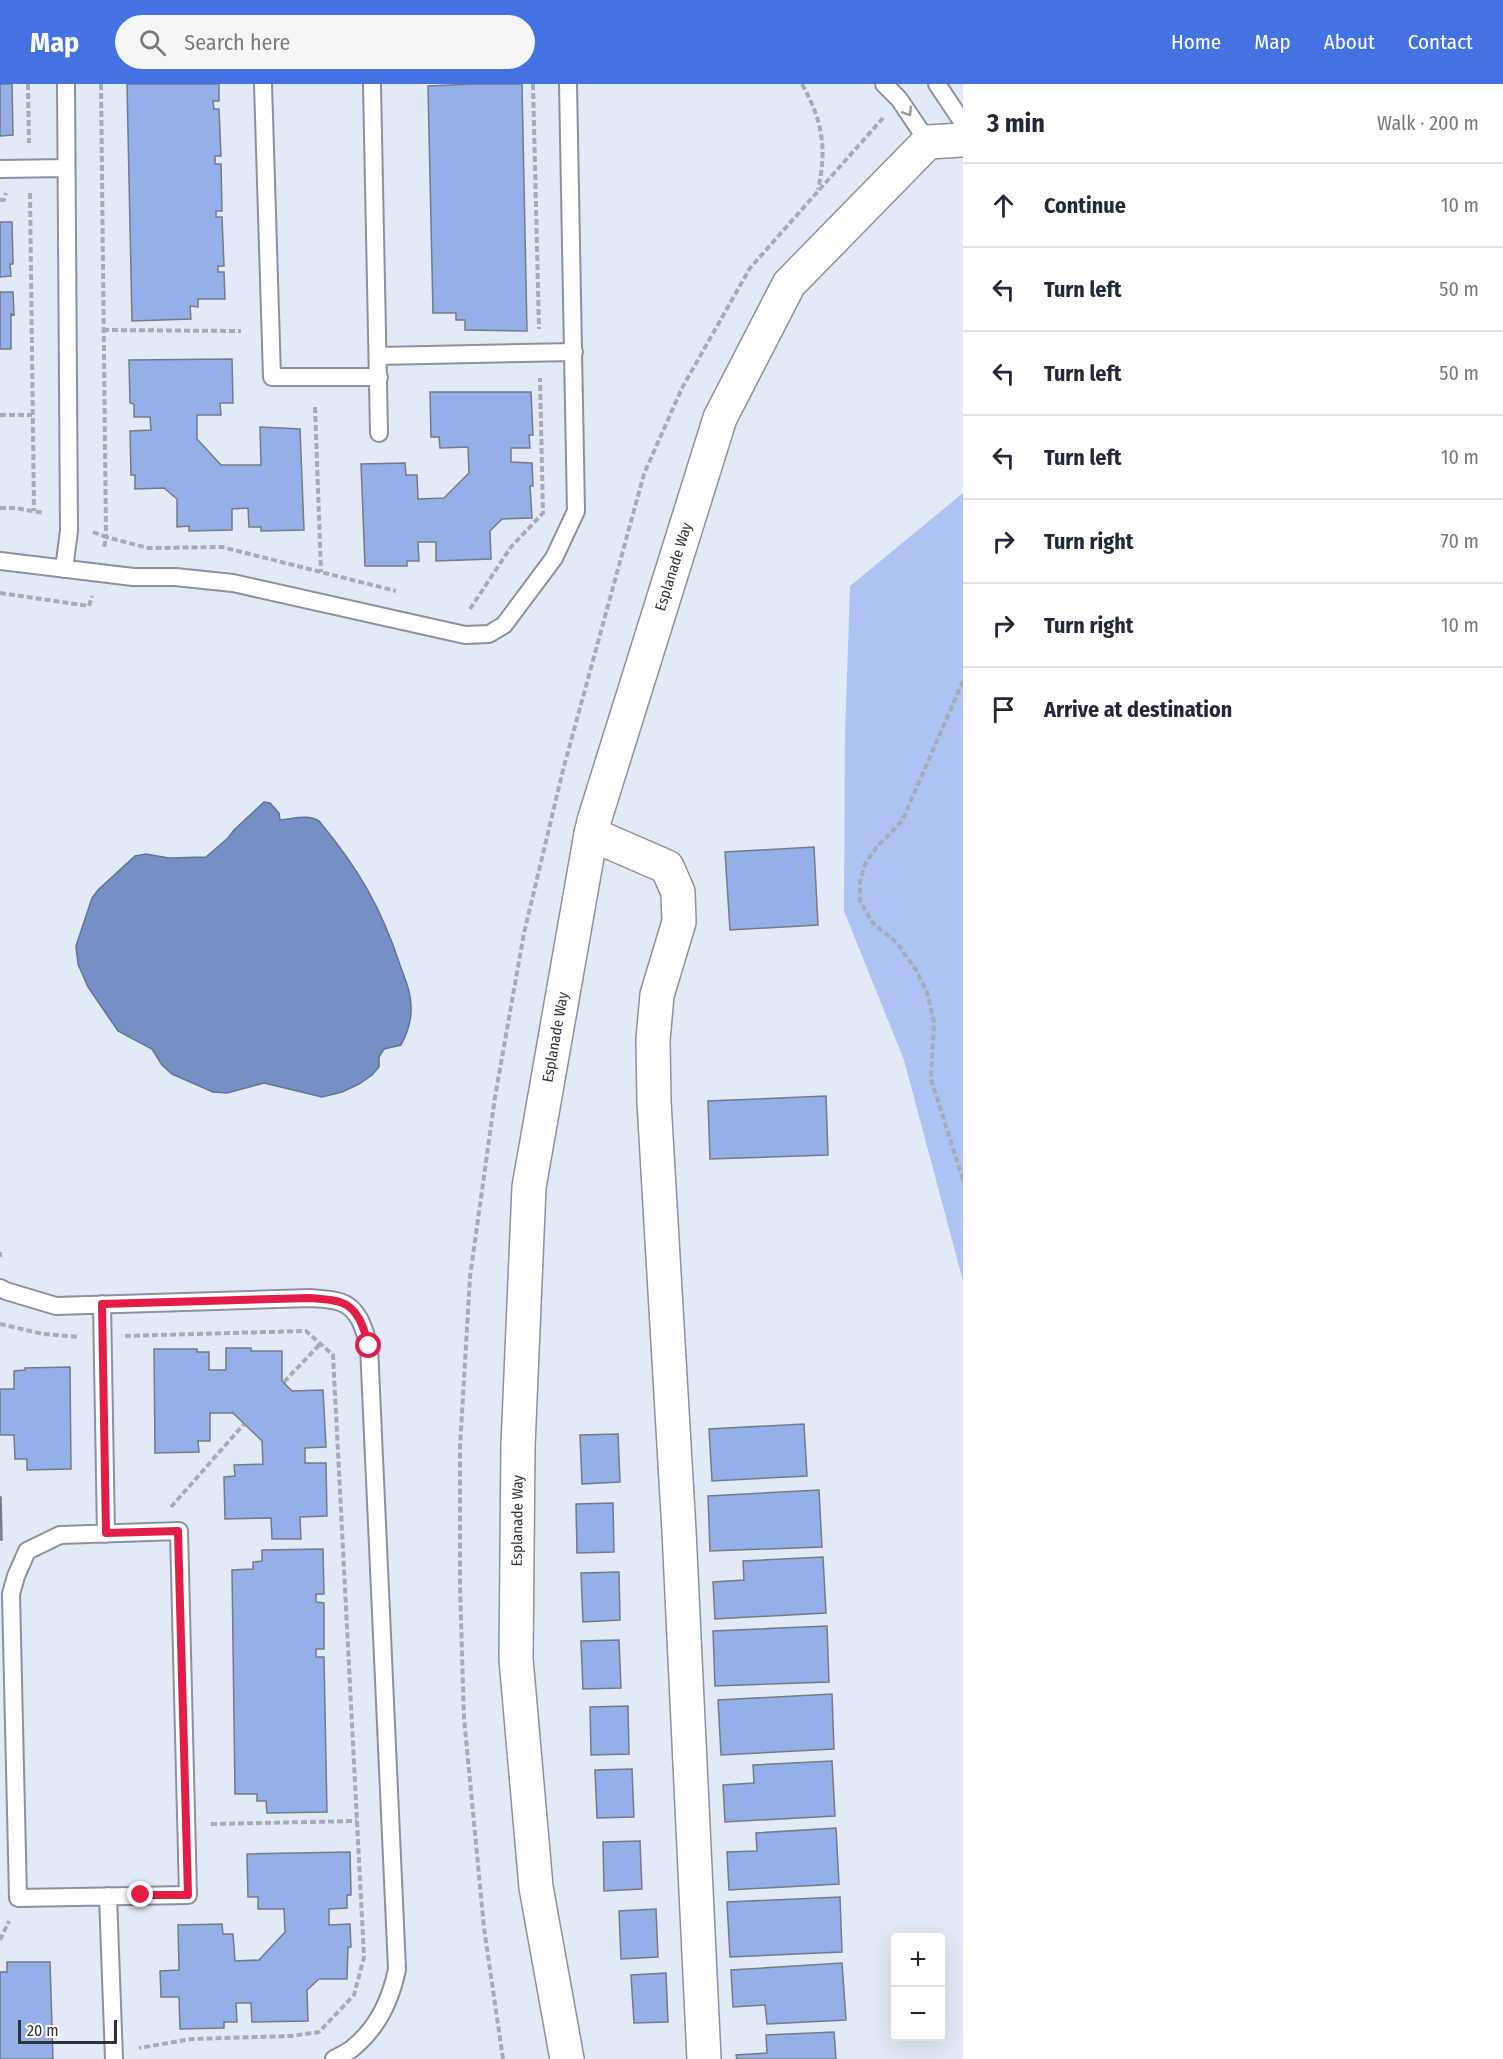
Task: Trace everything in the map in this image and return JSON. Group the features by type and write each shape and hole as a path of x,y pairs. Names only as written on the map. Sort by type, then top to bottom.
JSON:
{"street":[{"path":"928,142 963,140"},
{"name":"Esplanade Way","path":"567,2059 536,1887 517,1671 518,1446 529,1187 591,834 720,418 789,284 928,142"},
{"path":"591,834 667,867 678,892 679,922 657,995 653,1040 654,1102 679,1531 704,2059"}],"lane":[{"path":"64,569 69,531 66,84"},
{"path":"263,84 272,377 378,377"},
{"path":"372,84 380,433"},
{"path":"0,561 133,577 175,577 233,583 465,635 489,634 504,625 554,558 576,511 568,84"},
{"path":"884,84 899,99 928,142"},
{"path":"937,84 963,123"},
{"path":"0,169 66,168"},
{"path":"378,356 574,352"},
{"path":"0,1287 6,1291 56,1306 310,1298 341,1302 354,1311 363,1324 369,1346 397,1969 393,1991 377,2022 354,2048 334,2059"},
{"path":"102,1304 106,1533"},
{"path":"178,1531 188,1895 18,1898 11,1594 27,1551 60,1535 106,1533 178,1531"},
{"path":"108,1896 113,2058"}],"path":[{"path":"28,84 34,511"},
{"path":"802,84 809,96 822,134 824,150 818,190"},
{"path":"103,330 241,330"},
{"path":"315,406 321,572"},
{"path":"0,415 33,415"},
{"path":"963,681 902,821 865,864 860,882 860,901 873,923 897,943 916,970 927,992 934,1022 931,1079 963,1180"},
{"path":"0,1252 0,1257"},
{"path":"0,1324 43,1334 78,1337 306,1331 333,1355 364,1957 354,1995 320,2032 291,2036 192,2039 144,2046 113,2058"},
{"path":"284,1382 320,1344"},
{"path":"149,1532 244,1424"},
{"path":"186,1825 357,1821"}],"shaded area":[{"path":"963,493 963,1281 904,1060 844,911 845,736 850,586"},
{"path":"264,802 270,803 279,813 280,820 305,817 319,821 333,838 357,872 376,906 393,944 409,992 410,1019 401,1045 384,1049 379,1057 379,1067 359,1084 342,1092 322,1097 264,1083 227,1093 213,1092 172,1074 162,1065 152,1049 118,1031 88,987 78,964 76,946 92,898 135,856 146,854 169,858 206,857"}],"building":[{"path":"0,84 12,84 13,135 0,136"},
{"path":"127,84 219,84 219,101 213,101 214,109 219,109 221,156 215,156 215,164 221,164 222,211 216,211 216,217 222,217 224,266 218,266 218,272 224,272 225,299 198,299 198,307 190,306 191,319 132,321"},
{"path":"522,84 527,331 465,330 465,320 456,320 456,313 433,313 428,86"},
{"path":"0,222 12,222 11,276 0,277"},
{"path":"0,292 13,292 14,315 11,314 11,349 0,349"},
{"path":"232,359 233,403 220,403 221,415 197,415 197,439 221,465 261,465 260,427 300,429 304,530 261,531 261,527 249,527 248,508 232,509 232,530 189,531 189,526 177,527 177,499 164,488 135,489 135,475 131,475 130,431 151,430 150,417 134,417 134,404 130,403 129,360"},
{"path":"430,392 531,392 533,435 529,435 530,448 511,448 511,462 532,463 533,486 530,486 532,518 502,519 490,531 491,559 436,561 436,542 418,542 419,561 407,561 407,566 365,566 361,464 405,463 406,475 417,475 418,499 444,498 469,473 468,447 440,448 439,437 431,437"},
{"path":"814,847 818,925 730,930 725,852"},
{"path":"826,1096 828,1155 710,1159 708,1101"},
{"path":"226,1348 282,1351 282,1381 292,1391 323,1390 326,1447 305,1448 305,1463 326,1463 327,1516 300,1517 301,1539 272,1539 271,1518 225,1519 224,1477 235,1476 234,1465 263,1464 262,1441 233,1413 210,1413 210,1441 198,1441 199,1452 155,1453 154,1349 197,1349 197,1352 209,1352 209,1370 226,1370"},
{"path":"70,1367 71,1469 27,1470 27,1459 15,1459 14,1435 0,1435 0,1389 14,1389 14,1371 25,1370 25,1368"},
{"path":"804,1424 807,1476 712,1481 709,1429"},
{"path":"618,1434 620,1482 582,1484 580,1435"},
{"path":"819,1490 822,1547 710,1551 708,1496"},
{"path":"1,1497 2,1540 0,1540"},
{"path":"613,1503 614,1552 577,1553 576,1504"},
{"path":"323,1549 324,1594 316,1594 316,1602 324,1603 324,1649 316,1649 316,1657 324,1657 327,1812 267,1813 266,1801 257,1801 257,1794 235,1794 232,1570 253,1569 253,1562 262,1561 262,1550"},
{"path":"823,1557 826,1613 715,1619 713,1582 744,1580 743,1561"},
{"path":"619,1572 620,1620 583,1622 581,1573"},
{"path":"827,1626 829,1682 715,1686 713,1631"},
{"path":"619,1640 621,1688 583,1689 581,1641"},
{"path":"832,1694 834,1749 721,1755 718,1700"},
{"path":"628,1706 629,1754 591,1755 590,1707"},
{"path":"832,1761 835,1816 725,1822 723,1785 754,1783 753,1765"},
{"path":"632,1769 634,1817 597,1818 595,1770"},
{"path":"836,1828 839,1884 729,1890 727,1852 757,1851 756,1833"},
{"path":"640,1841 642,1889 604,1891 603,1842"},
{"path":"350,1852 351,1895 347,1895 347,1908 329,1909 329,1925 350,1924 351,1947 348,1947 347,1979 319,1979 307,1990 308,2021 252,2022 251,2003 236,2003 237,2022 224,2022 224,2028 180,2029 179,1997 161,1997 160,1971 179,1970 178,1925 222,1924 223,1934 233,1934 235,1961 259,1960 285,1932 284,1909 258,1909 258,1897 248,1897 247,1854"},
{"path":"840,1897 842,1952 730,1957 727,1902"},
{"path":"656,1909 658,1957 621,1959 619,1911"},
{"path":"7,1962 50,1962 53,2059 0,2059 0,1972 7,1972"},
{"path":"842,1963 846,2020 767,2024 765,2005 733,2007 731,1970"},
{"path":"666,1973 668,2022 634,2023 631,1975"},
{"path":"834,2032 836,2059 737,2059 736,2055 767,2053 766,2035"}],"route":[{"path":"141,1895 188,1895 178,1531 106,1533 102,1304 310,1298 341,1302 354,1311 363,1324 369,1346"}]}
